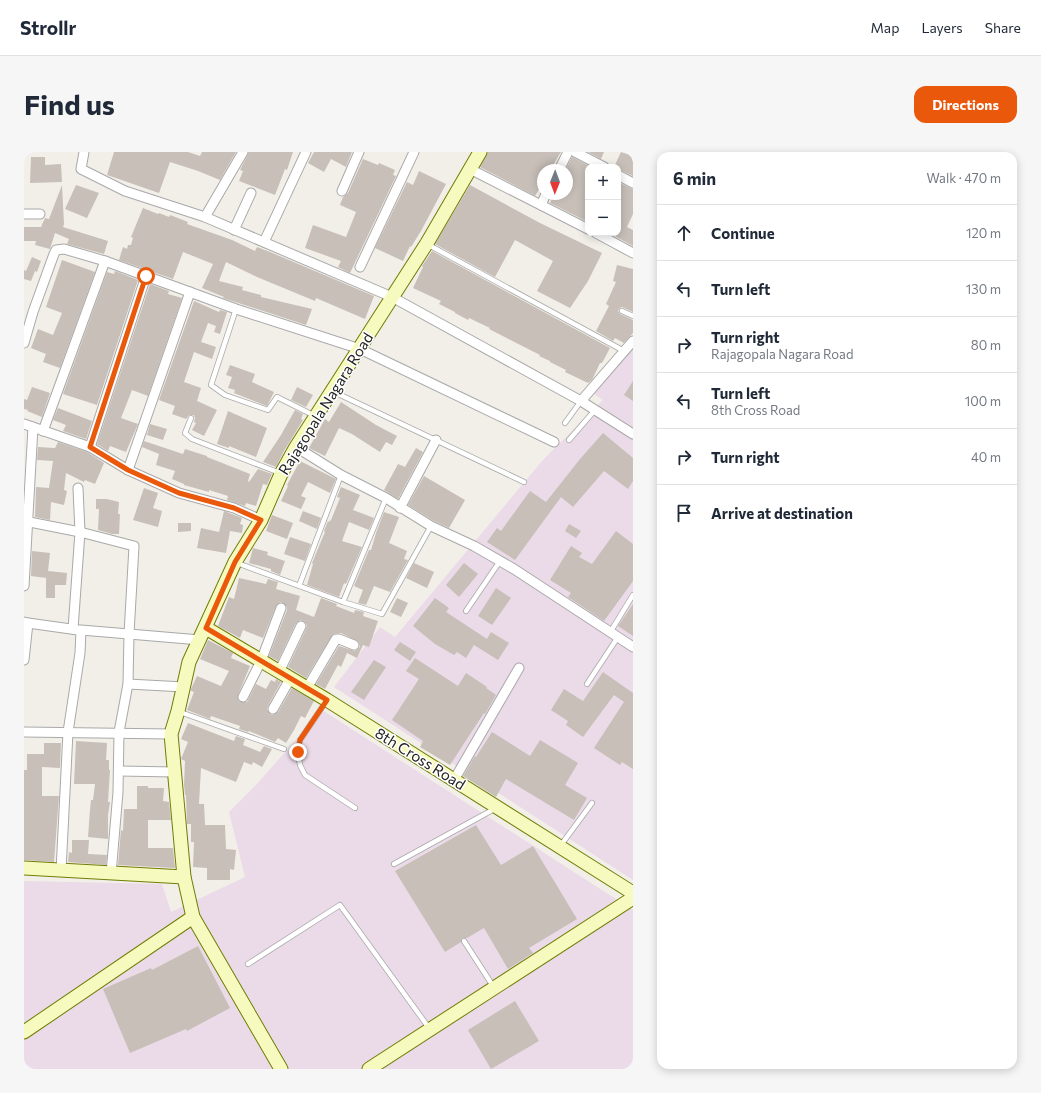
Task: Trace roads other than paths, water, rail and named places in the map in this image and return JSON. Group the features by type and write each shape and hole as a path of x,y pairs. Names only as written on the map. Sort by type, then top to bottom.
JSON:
{"street":[{"path":"84,152 81,169 125,191 205,218 392,297 582,401 633,434"},
{"path":"205,218 243,152"},
{"path":"264,242 306,152"},
{"path":"342,191 359,152"},
{"path":"360,266 414,152"},
{"name":"Rajagopala Nagara Road","path":"281,1069 193,917 184,877 171,734 184,687 189,662 206,628 235,562 261,520 296,447 427,243 480,152"},
{"path":"562,164 568,152"},
{"path":"576,152 598,164"},
{"path":"470,169 585,227"},
{"path":"621,177 633,183"},
{"path":"234,230 251,193"},
{"path":"541,205 543,200"},
{"path":"24,214 40,214"},
{"path":"602,236 633,253"},
{"path":"24,343 29,312 56,250 64,249 105,261 236,309 360,349 554,442"},
{"path":"43,431 105,261"},
{"path":"90,447 146,276"},
{"path":"128,470 190,292"},
{"path":"582,401 633,341"},
{"path":"24,586 29,425 90,447 128,470 179,493 234,508 261,520"},
{"path":"400,508 436,440"},
{"path":"296,447 341,475 386,498 431,526 474,546 500,561 633,647"},
{"path":"61,871 68,732 80,653 77,630 80,532 78,488"},
{"path":"26,522 80,532 134,546 128,684 119,732 118,792 111,874"},
{"path":"243,697 261,661 281,608"},
{"path":"24,660 26,623 77,630 200,640"},
{"path":"273,709 301,626"},
{"name":"8th Cross Road","path":"206,628 327,700 633,893"},
{"path":"307,688 336,639 354,645"},
{"path":"454,780 520,668"},
{"path":"128,684 184,687"},
{"path":"24,732 119,732 171,734"},
{"path":"118,771 175,772"},
{"path":"24,868 184,877"},
{"path":"369,1069 633,898"},
{"path":"24,1032 193,917"}],"lane":[{"path":"427,243 624,351"},
{"path":"236,309 211,385 225,395 268,410 277,397 315,416"},
{"path":"622,310 633,316"},
{"path":"332,391 524,482"},
{"path":"565,423 582,401"},
{"path":"569,440 595,410"},
{"path":"191,418 185,433 192,439 282,474"},
{"path":"299,586 341,475"},
{"path":"343,602 386,498"},
{"path":"235,562 343,602 382,614 431,526"},
{"path":"466,610 500,561"},
{"path":"587,684 633,595"},
{"path":"327,700 300,740 298,752 300,765 305,775 355,808"},
{"path":"178,711 284,749"},
{"path":"560,847 592,803"},
{"path":"394,864 497,807"},
{"path":"248,964 340,905 430,1030"},
{"path":"464,941 494,988"}]}
